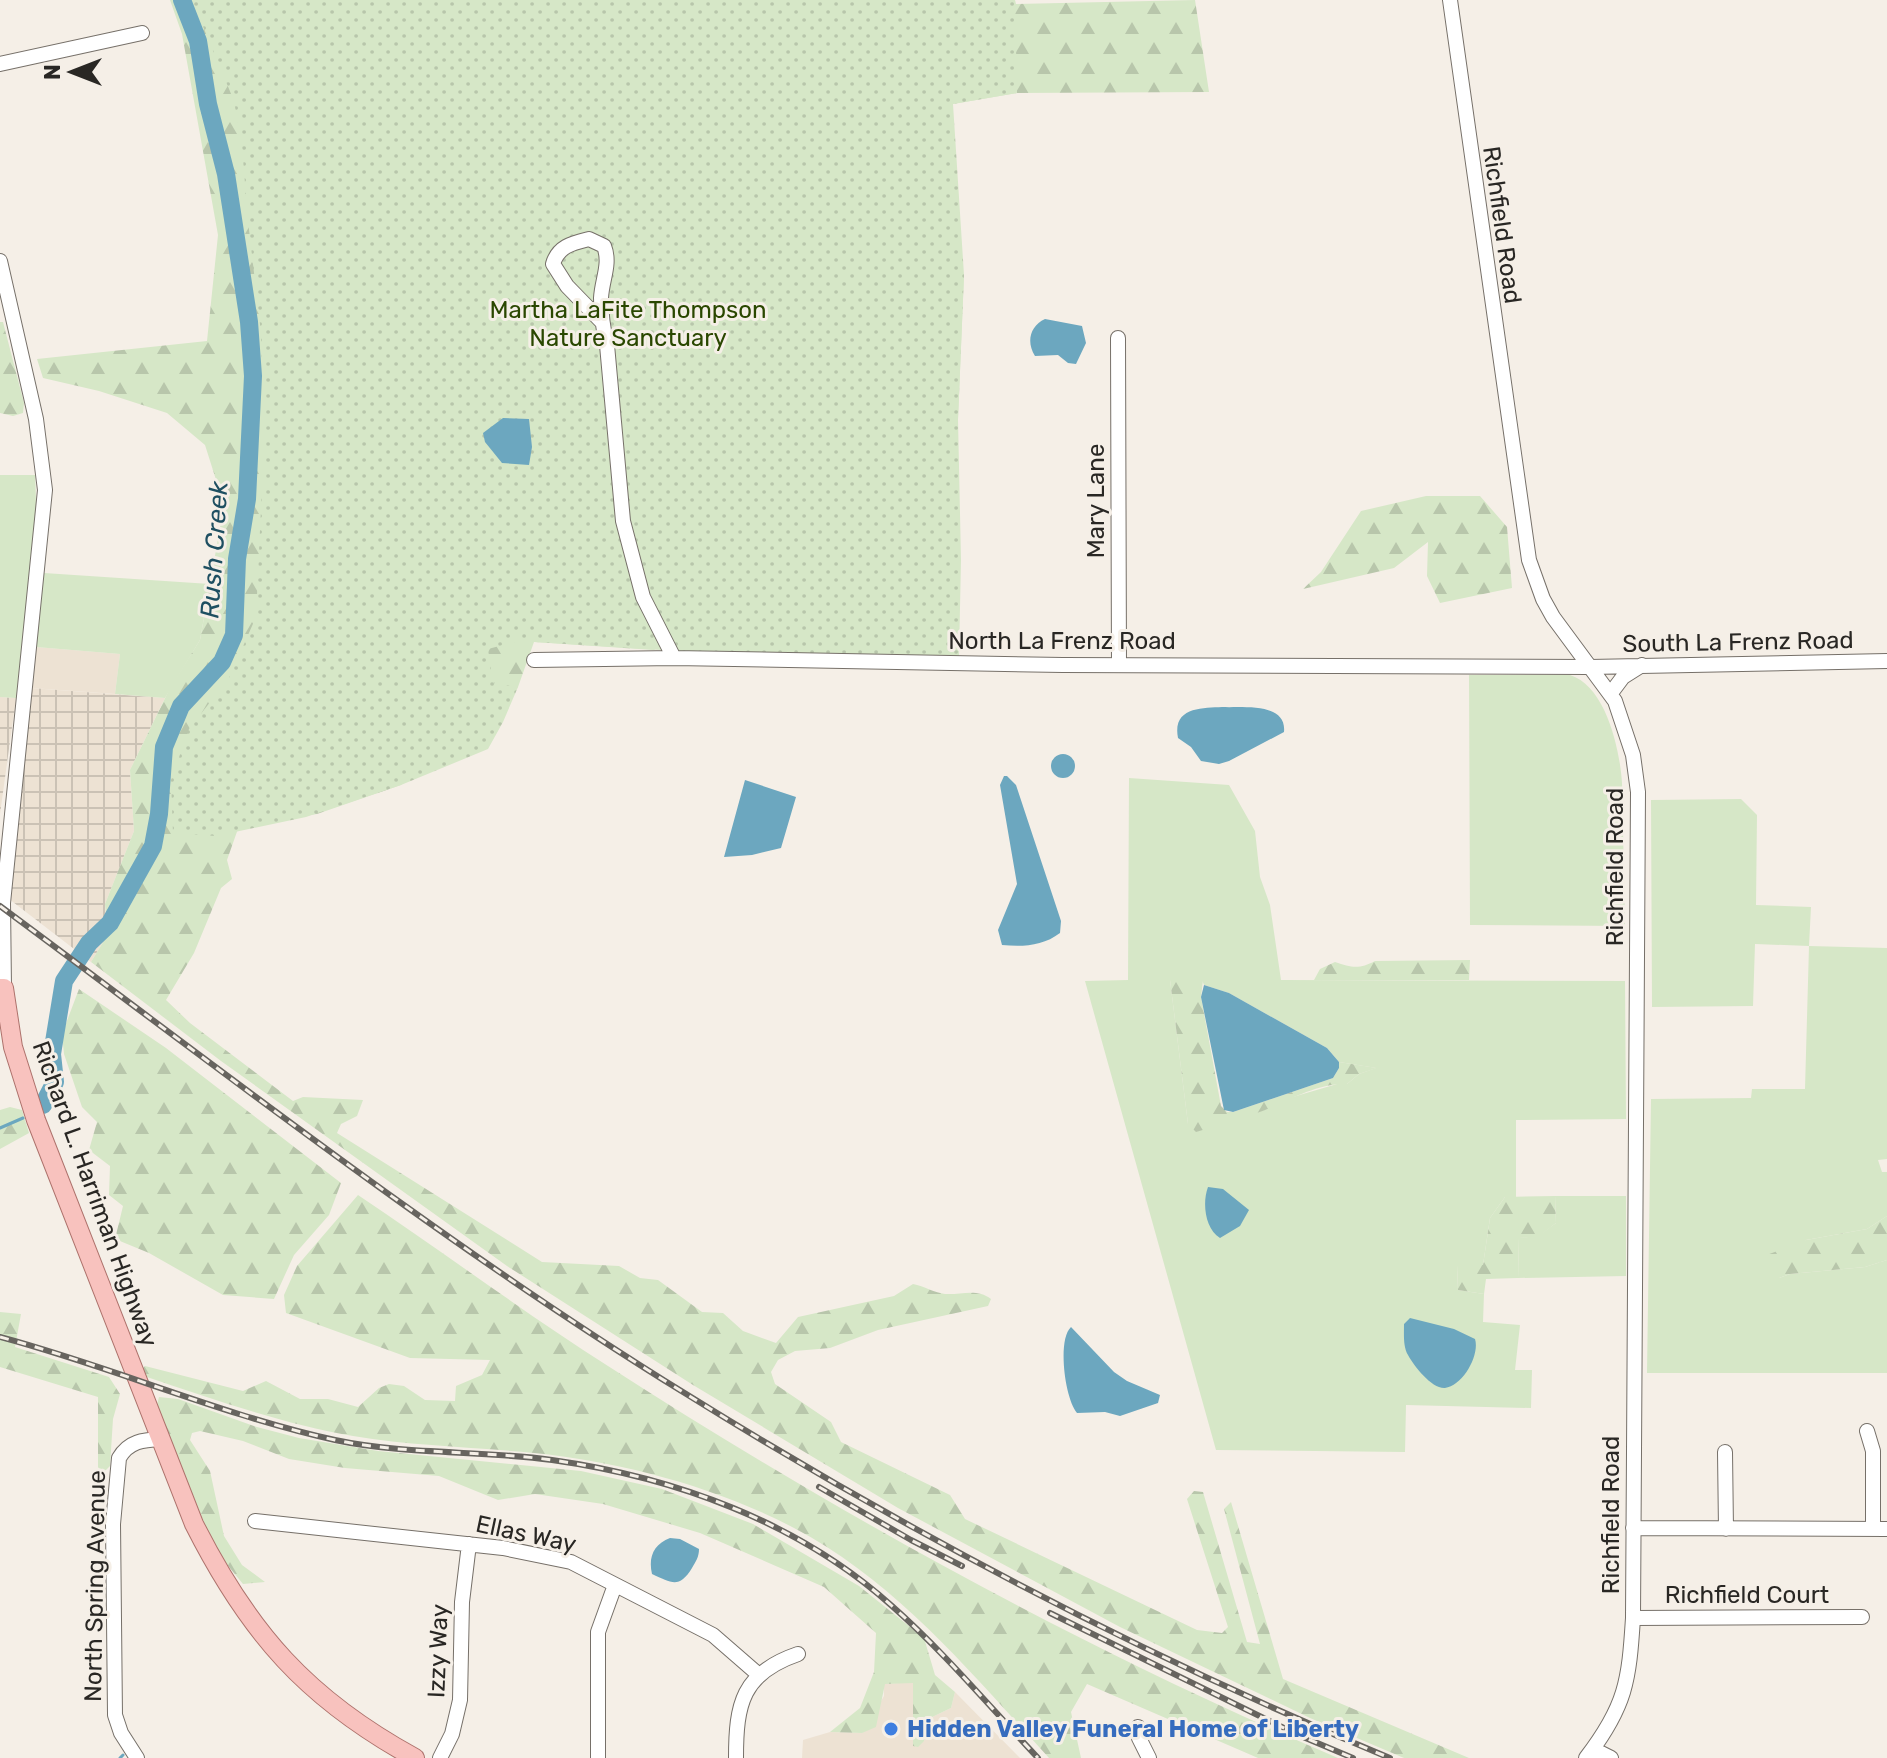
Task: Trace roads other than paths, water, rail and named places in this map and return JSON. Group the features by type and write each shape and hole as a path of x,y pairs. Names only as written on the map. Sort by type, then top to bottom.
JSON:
{"main road":[{"name":"Richard L. Harriman Highway","path":"2,988 19,1068 36,1120 194,1524 251,1619 305,1683 344,1714 415,1758"},
{"path":"0,1034 19,1068"}],"street":[{"name":"Richfield Road","path":"1450,0 1529,560 1548,608 1611,693 1629,737 1638,792 1633,1618 1629,1672 1624,1692 1607,1730 1589,1753"},
{"path":"0,64 142,33"},
{"path":"602,322 567,286 553,264 556,254 565,247 589,239 604,246 609,257 601,295 602,322 607,345 623,521 643,597 674,658"},
{"name":"Richard L. Harriman Highway","path":"0,261 36,419 45,490 3,903 2,988"},
{"name":"Mary Lane","path":"1118,338 1119,665"},
{"name":"North La Frenz Road","path":"534,660 674,658 1119,665 1590,667"},
{"name":"South La Frenz Road","path":"1590,667 1887,661"},
{"path":"1611,693 1623,677 1643,665"},
{"path":"1633,1528 1880,1529 1873,1451 1867,1431"},
{"name":"North Spring Avenue","path":"137,1758 121,1733 115,1715 113,1524 119,1458 133,1443 161,1439"},
{"path":"1725,1452 1726,1529"},
{"name":"Ellas Way","path":"255,1521 550,1556 579,1566 713,1635 759,1675"},
{"name":"Izzy Way","path":"440,1758 452,1734 460,1700 462,1602 469,1544"},
{"path":"598,1758 598,1632 615,1585"},
{"name":"Richfield Court","path":"1633,1618 1862,1617"},
{"path":"736,1758 736,1720 742,1703 759,1675 774,1662 798,1654"},
{"path":"1138,1727 1139,1738 1149,1758"},
{"path":"1589,1753 1611,1758"}],"water":[{"path":"1045,319 1082,326 1086,343 1076,364 1068,363 1058,355 1035,356 1031,335"},
{"path":"503,418 529,419 532,447 529,465 502,463 485,442 483,433"},
{"path":"1222,707 1271,711 1283,722 1284,732 1229,761 1219,764 1201,761 1191,747 1178,738 1180,720 1190,711"},
{"path":"1063,754 1071,758 1075,766 1071,774 1063,778 1055,774 1051,766 1055,758"},
{"path":"1004,776 1016,785 1061,921 1060,933 1032,945 1002,945 998,930 1017,884 1000,785"},
{"path":"745,780 796,797 781,848 724,857"},
{"path":"1204,985 1229,993 1327,1048 1339,1062 1333,1078 1233,1112 1224,1110 1201,997"},
{"path":"1208,1187 1223,1189 1249,1210 1240,1226 1220,1238 1211,1228 1206,1215"},
{"path":"1410,1318 1454,1329 1475,1339 1475,1353 1469,1369 1458,1382 1440,1387 1429,1381 1414,1365 1406,1352 1404,1340 1404,1324"},
{"path":"1071,1327 1114,1372 1160,1395 1158,1403 1120,1416 1105,1412 1077,1413 1069,1395 1064,1370 1064,1344"},
{"path":"670,1538 680,1539 699,1549 697,1559 679,1582 652,1574 652,1557 656,1548"}],"waterway":[{"name":"Rush Creek","path":"43,1105 55,1082 52,1054 64,981 89,943 110,923 153,846 159,814 164,747 181,706 222,662 234,635 237,559 247,499 253,376 249,322 226,174 208,104 198,41 182,0"},
{"name":"Rush Creek","path":"0,1128 23,1118"},
{"path":"120,1758 123,1755"}],"railway":[{"path":"0,906 421,1217 683,1392 854,1494 1029,1590 1208,1678 1390,1758"},
{"path":"0,1337 250,1418 335,1440 389,1448 552,1460 644,1478 733,1508 776,1527 856,1576 911,1624 1038,1758"},
{"path":"819,1487 962,1566"},
{"path":"1050,1613 1296,1734 1353,1758"}],"place":[{"name":"Hidden Valley Funeral Home of Liberty","path":"891,1729"}],"park label":[{"name":"Martha LaFite Thompson Nature Sanctuary","path":"628,324"}]}
